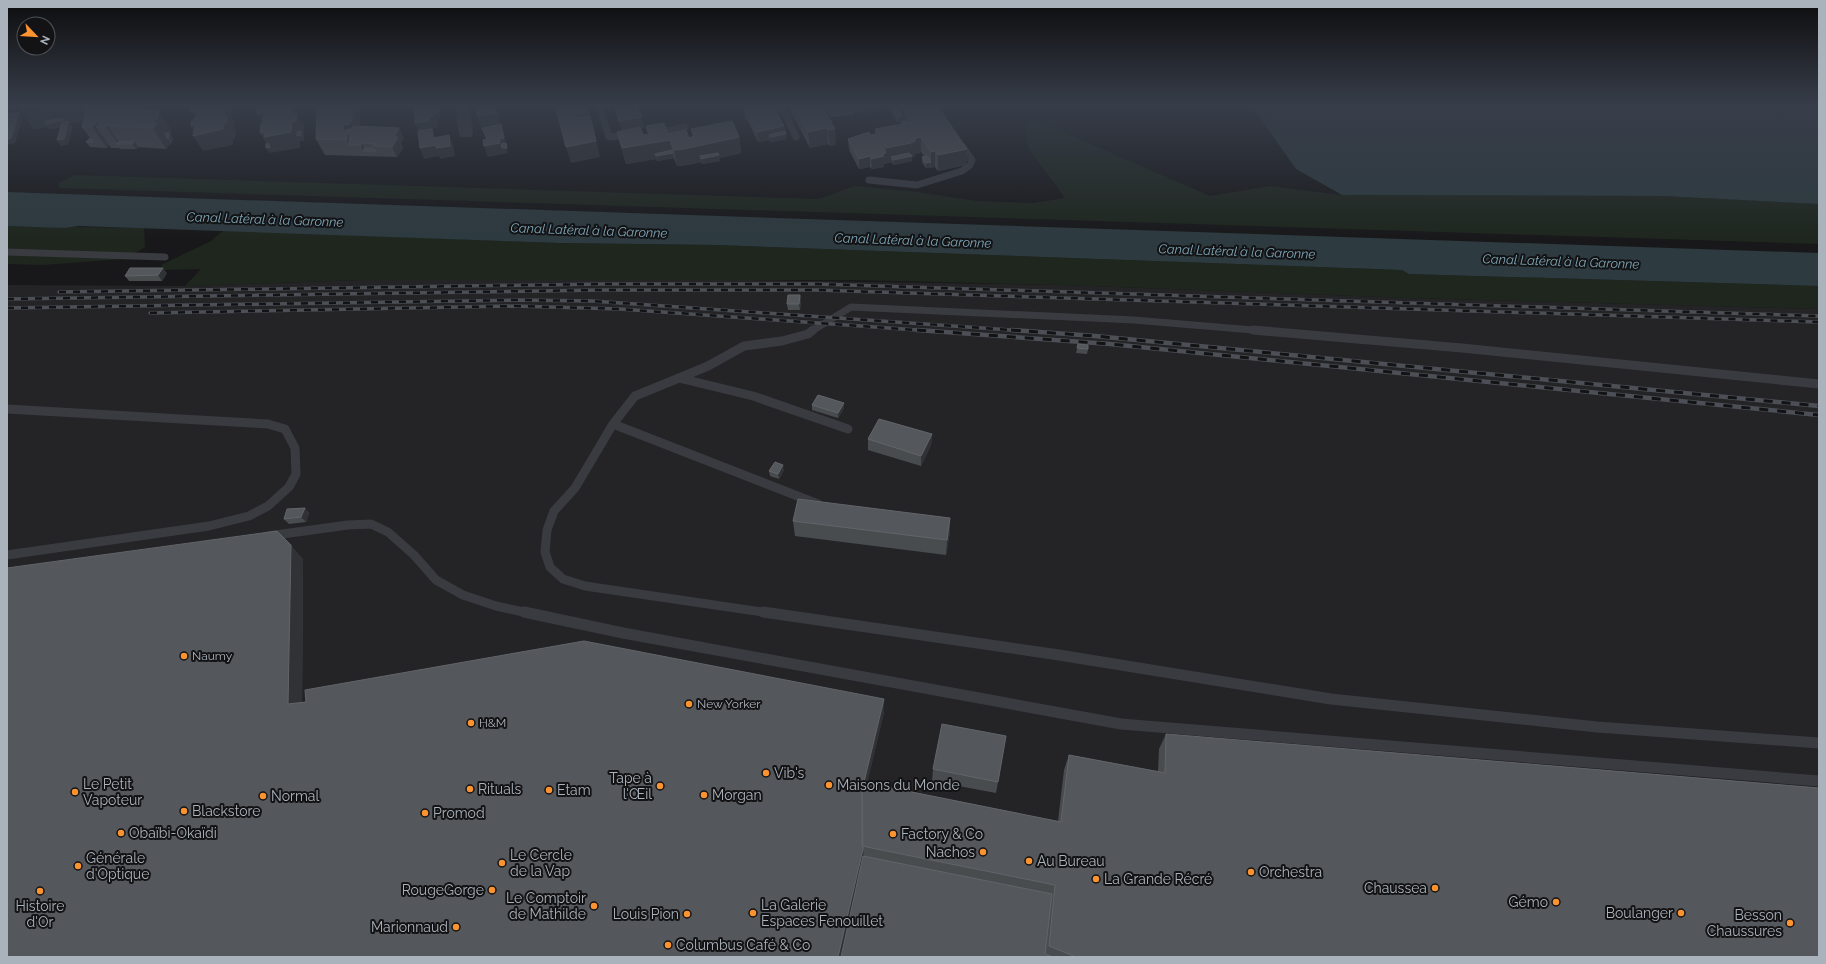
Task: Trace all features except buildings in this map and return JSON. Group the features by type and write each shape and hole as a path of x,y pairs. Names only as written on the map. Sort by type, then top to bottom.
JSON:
{"lane":[{"path":"869,180 917,185 962,172 970,165 972,160 965,150"},
{"path":"7,252 165,257"},
{"path":"1819,384 1469,349 1142,321 851,307 831,318 808,334 782,341 744,346 708,366 635,396 614,424 575,488 554,511 547,530 545,552 550,567 563,579 585,586 1051,654 1331,699 1597,727 1819,743"},
{"path":"679,378 753,396 848,429"},
{"path":"7,409 268,424 285,429 295,448 296,474 289,486 268,506 249,516 209,526 7,555"},
{"path":"614,424 818,504"},
{"path":"255,538 348,525 371,524 388,532 414,554 436,580 463,595 496,606 623,633 1121,724 1819,781"}],"shaded area":[{"path":"1029,150 1104,150 1210,196 1270,186 1342,195 1662,196 1819,204 1819,244 59,188 58,183 75,175 818,199 855,186 910,191 977,201 1033,203 1065,198"},
{"path":"7,226 144,228 145,247 125,259 42,265 7,264"},
{"path":"224,230 560,243 717,245 1402,270 1410,274 1819,286 1819,309 1409,298 1062,285 856,280 362,280 185,286 201,269 163,270 161,265 211,241"},
{"path":"686,279 1062,285 1409,298 1819,309 1819,957 7,957 7,285 185,286 362,280"}],"water":[{"path":"1283,150 1819,150 1819,204 1662,196 1342,195 1296,169"},
{"name":"Canal Latéral à la Garonne","path":"7,192 1819,253 1819,286 1409,274 1402,270 717,245 560,243 79,226 64,228 7,226"}],"railway":[{"path":"59,292 602,284 817,284 1819,316"},
{"path":"7,299 601,290 816,290 1819,322"},
{"path":"7,308 518,300 592,301 1026,331"},
{"path":"150,313 515,306 620,309 922,330"},
{"path":"917,330 922,330"},
{"path":"922,330 931,331"},
{"path":"922,330 1110,344 1819,415"},
{"path":"1011,330 1095,336 1819,406"}],"place":[{"name":"Naumy","path":"184,656"},
{"name":"New Yorker","path":"689,704"},
{"name":"H&M","path":"471,723"},
{"name":"Vib's","path":"766,773"},
{"name":"Maisons du Monde","path":"829,785"},
{"name":"Tape à l'Œil","path":"660,786"},
{"name":"Rituals","path":"470,789"},
{"name":"Etam","path":"549,790"},
{"name":"Le Petit Vapoteur","path":"75,792"},
{"name":"Morgan","path":"704,795"},
{"name":"Normal","path":"263,796"},
{"name":"Blackstore","path":"184,811"},
{"name":"Promod","path":"425,813"},
{"name":"Obaïbi-Okaïdi","path":"121,833"},
{"name":"Factory & Co","path":"893,834"},
{"name":"Nachos","path":"983,852"},
{"name":"Au Bureau","path":"1029,861"},
{"name":"Le Cercle de la Vap","path":"502,863"},
{"name":"Générale d'Optique","path":"78,866"},
{"name":"Orchestra","path":"1251,872"},
{"name":"La Grande Récré","path":"1096,879"},
{"name":"Chaussea","path":"1435,888"},
{"name":"RougeGorge","path":"492,890"},
{"name":"Histoire d'Or","path":"40,891"},
{"name":"Gémo","path":"1556,902"},
{"name":"Le Comptoir de Mathilde","path":"594,906"},
{"name":"La Galerie Espaces Fenouillet","path":"753,913"},
{"name":"Boulanger","path":"1681,913"},
{"name":"Louis Pion","path":"687,914"},
{"name":"Besson Chaussures","path":"1790,923"},
{"name":"Marionnaud","path":"456,927"},
{"name":"Columbus Café & Co","path":"668,945"}]}
